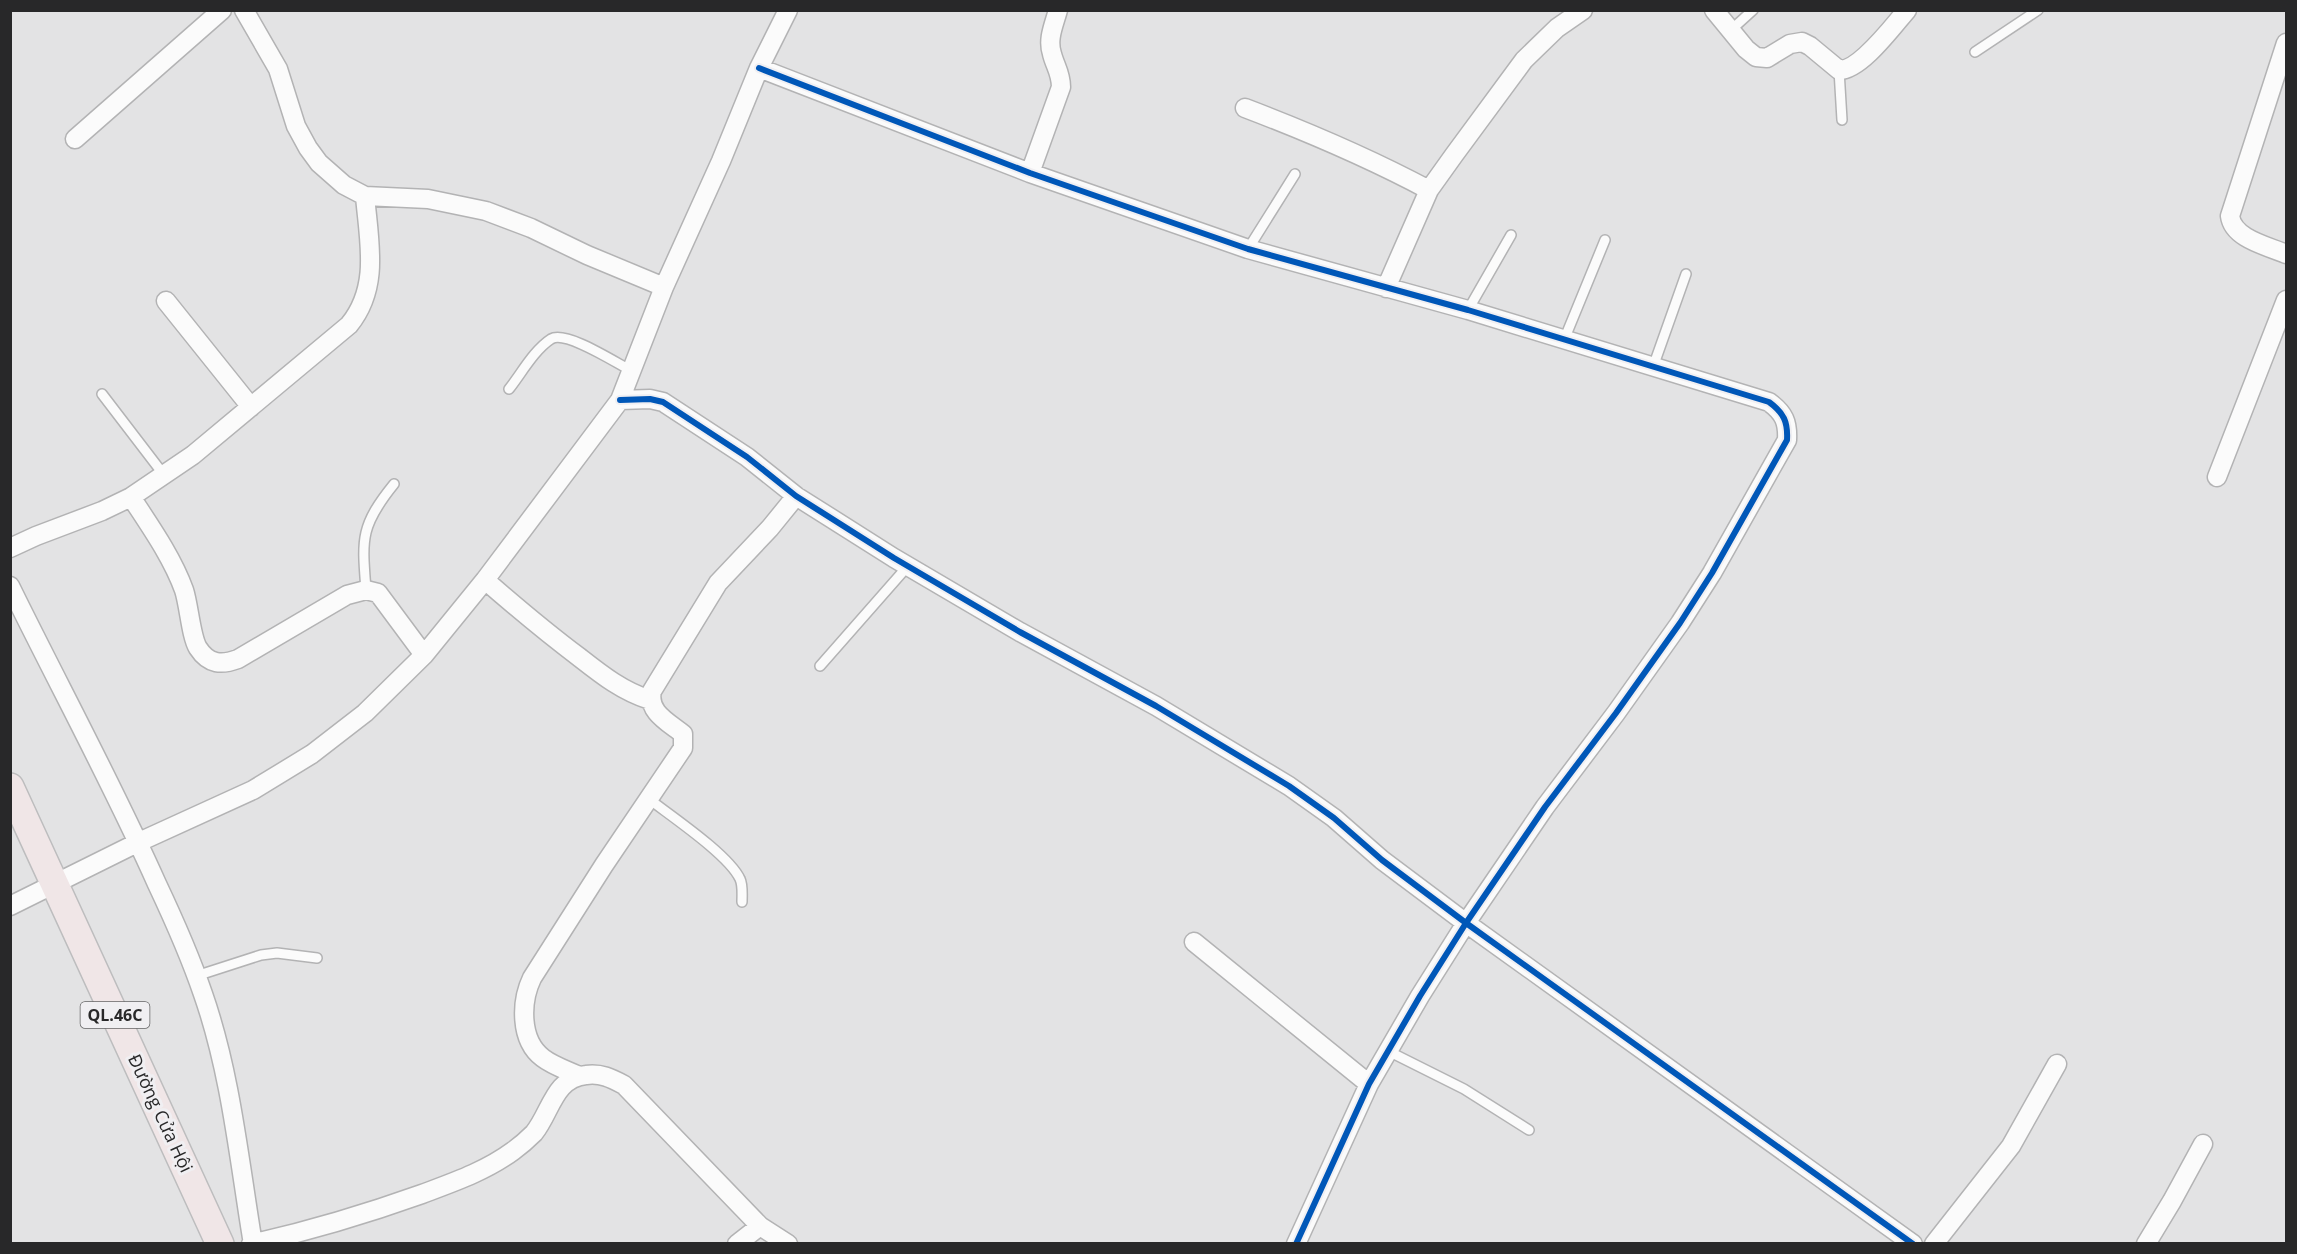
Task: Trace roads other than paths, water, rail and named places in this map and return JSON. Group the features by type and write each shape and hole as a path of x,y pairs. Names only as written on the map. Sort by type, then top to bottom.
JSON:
{"main road":[{"name":"Đường Cửa Hội","path":"10,787 220,1244"}],"street":[{"path":"75,139 222,10"},
{"path":"244,10 278,69 296,126 308,148 331,175 365,196 428,199 486,211 531,228 587,255 664,287"},
{"path":"10,906 253,790 312,754 365,713 424,655 485,580 620,400 664,287 721,161 759,68 788,10"},
{"path":"1030,173 1061,87 1061,77 1052,54 1050,40 1058,10"},
{"path":"1386,288 1429,190 1524,60 1557,28 1583,10"},
{"path":"1714,10 1746,50 1756,57 1767,58 1790,44 1802,42 1839,70 1851,68 1858,63 1907,10"},
{"path":"2286,43 2230,216 2231,224 2238,232 2286,254"},
{"path":"759,68 1030,173 1248,249 1468,310 1769,402 1779,409 1786,419 1787,440 1712,573 1680,623 1545,807 1466,923 1388,1050 1369,1084 1296,1244"},
{"path":"1245,108 1312,134 1392,170 1429,190"},
{"path":"10,548 131,497 193,455 348,325 363,303 370,274 365,196"},
{"path":"2217,477 2286,300"},
{"path":"166,301 251,407"},
{"path":"620,400 650,399 663,402 747,457 796,496 907,567 1156,706 1289,786 1334,818 1382,860 1466,923 1913,1244"},
{"path":"577,1075 542,1058 532,1046 524,1019 526,992 532,978 683,748 683,734 653,709 650,700 652,691 718,583 770,528 796,496"},
{"path":"131,497 170,560 184,590 198,648 214,663 225,664 238,659 347,596 366,590 378,593 424,655"},
{"path":"485,580 618,687 650,700"},
{"path":"10,586 139,843 180,933 196,976 221,1056 233,1116 252,1243 351,1219 453,1183 487,1167 513,1151 534,1132 564,1083 577,1075 594,1074 608,1076 624,1085 760,1226 788,1244"},
{"path":"1194,942 1369,1084"},
{"path":"1934,1244 2011,1146 2057,1064"},
{"path":"2146,1244 2203,1144"},
{"path":"737,1244 760,1226"}],"lane":[{"path":"1731,30 1753,10"},
{"path":"1975,52 2038,10"},
{"path":"1839,70 1842,120"},
{"path":"1248,249 1295,174"},
{"path":"1468,310 1510,235"},
{"path":"1564,340 1605,240"},
{"path":"1653,367 1686,274"},
{"path":"509,389 540,350 552,338 560,336 632,371"},
{"path":"102,394 164,475"},
{"path":"366,590 363,546 368,524 375,507 394,484"},
{"path":"820,666 907,567"},
{"path":"649,799 694,832 723,858 740,879 742,902"},
{"path":"196,976 261,955 277,953 317,958"},
{"path":"1388,1050 1464,1089 1529,1130"}]}
